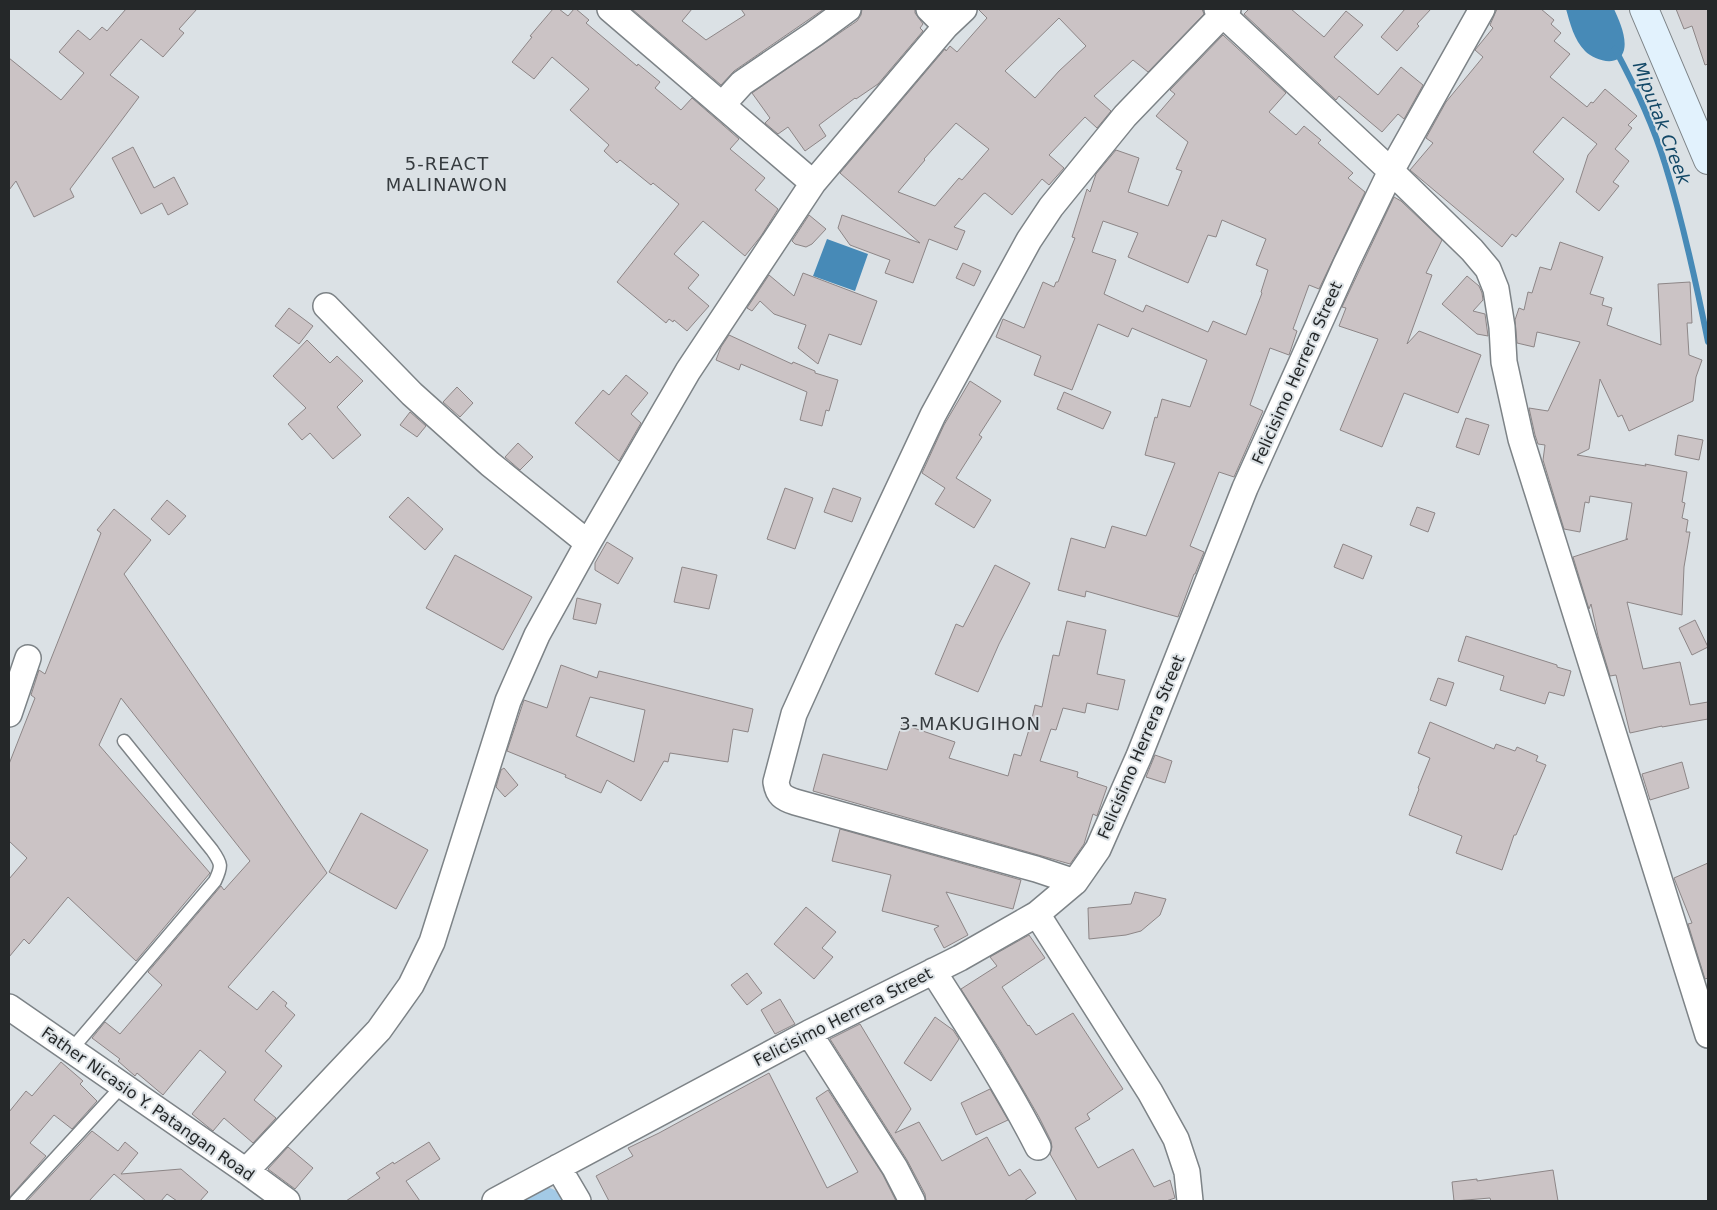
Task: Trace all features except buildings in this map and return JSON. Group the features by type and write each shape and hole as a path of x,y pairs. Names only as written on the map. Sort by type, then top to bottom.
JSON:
{"main road":[{"path":"1644,9 1708,160"}],"street":[{"path":"610,9 813,183"},
{"path":"722,105 742,83 848,9"},
{"path":"246,1171 379,1030 411,985 432,942 508,701 537,635 688,371 813,183 955,17 929,9"},
{"name":"Felicisimo Herrera Street","path":"495,1201 809,1033 933,971 1037,914 1075,882 1098,849 1139,756 1245,488 1346,264 1391,171 1482,9"},
{"path":"1075,882 1036,869 795,802 784,798 778,792 776,782 794,714 933,415 1029,240 1051,207 1125,116 1222,11 1391,171 1472,250 1488,270 1496,289 1502,326 1504,362 1521,439 1708,1035"},
{"path":"326,306 412,394 483,458 588,543"},
{"path":"9,714 28,658"},
{"path":"1037,914 1150,1092 1176,1139 1187,1172 1190,1201"},
{"path":"933,971 974,1034 1038,1147"},
{"name":"Father Nicasio Y. Patangan Road","path":"9,1007 287,1201"},
{"path":"809,1033 896,1168 912,1201"},
{"path":"558,1168 578,1201"}],"lane":[{"path":"71,1050 215,881 221,867 212,850 124,741"},
{"path":"16,1201 122,1086"}],"shaded area":[{"path":"1566,9 1614,9 1622,29 1625,45 1621,56 1612,61 1606,61 1600,60 1585,51 1575,37"},
{"path":"827,239 868,254 855,291 813,276"},
{"path":"543,1187 556,1191 566,1201 509,1201"}],"waterway":[{"name":"Miputak Creek","path":"1615,49 1643,105 1665,164 1689,252 1708,342"}],"district":[{"name":"5-REACT MALINAWON","path":"447,173"},
{"name":"3-MAKUGIHON","path":"970,723"}]}
